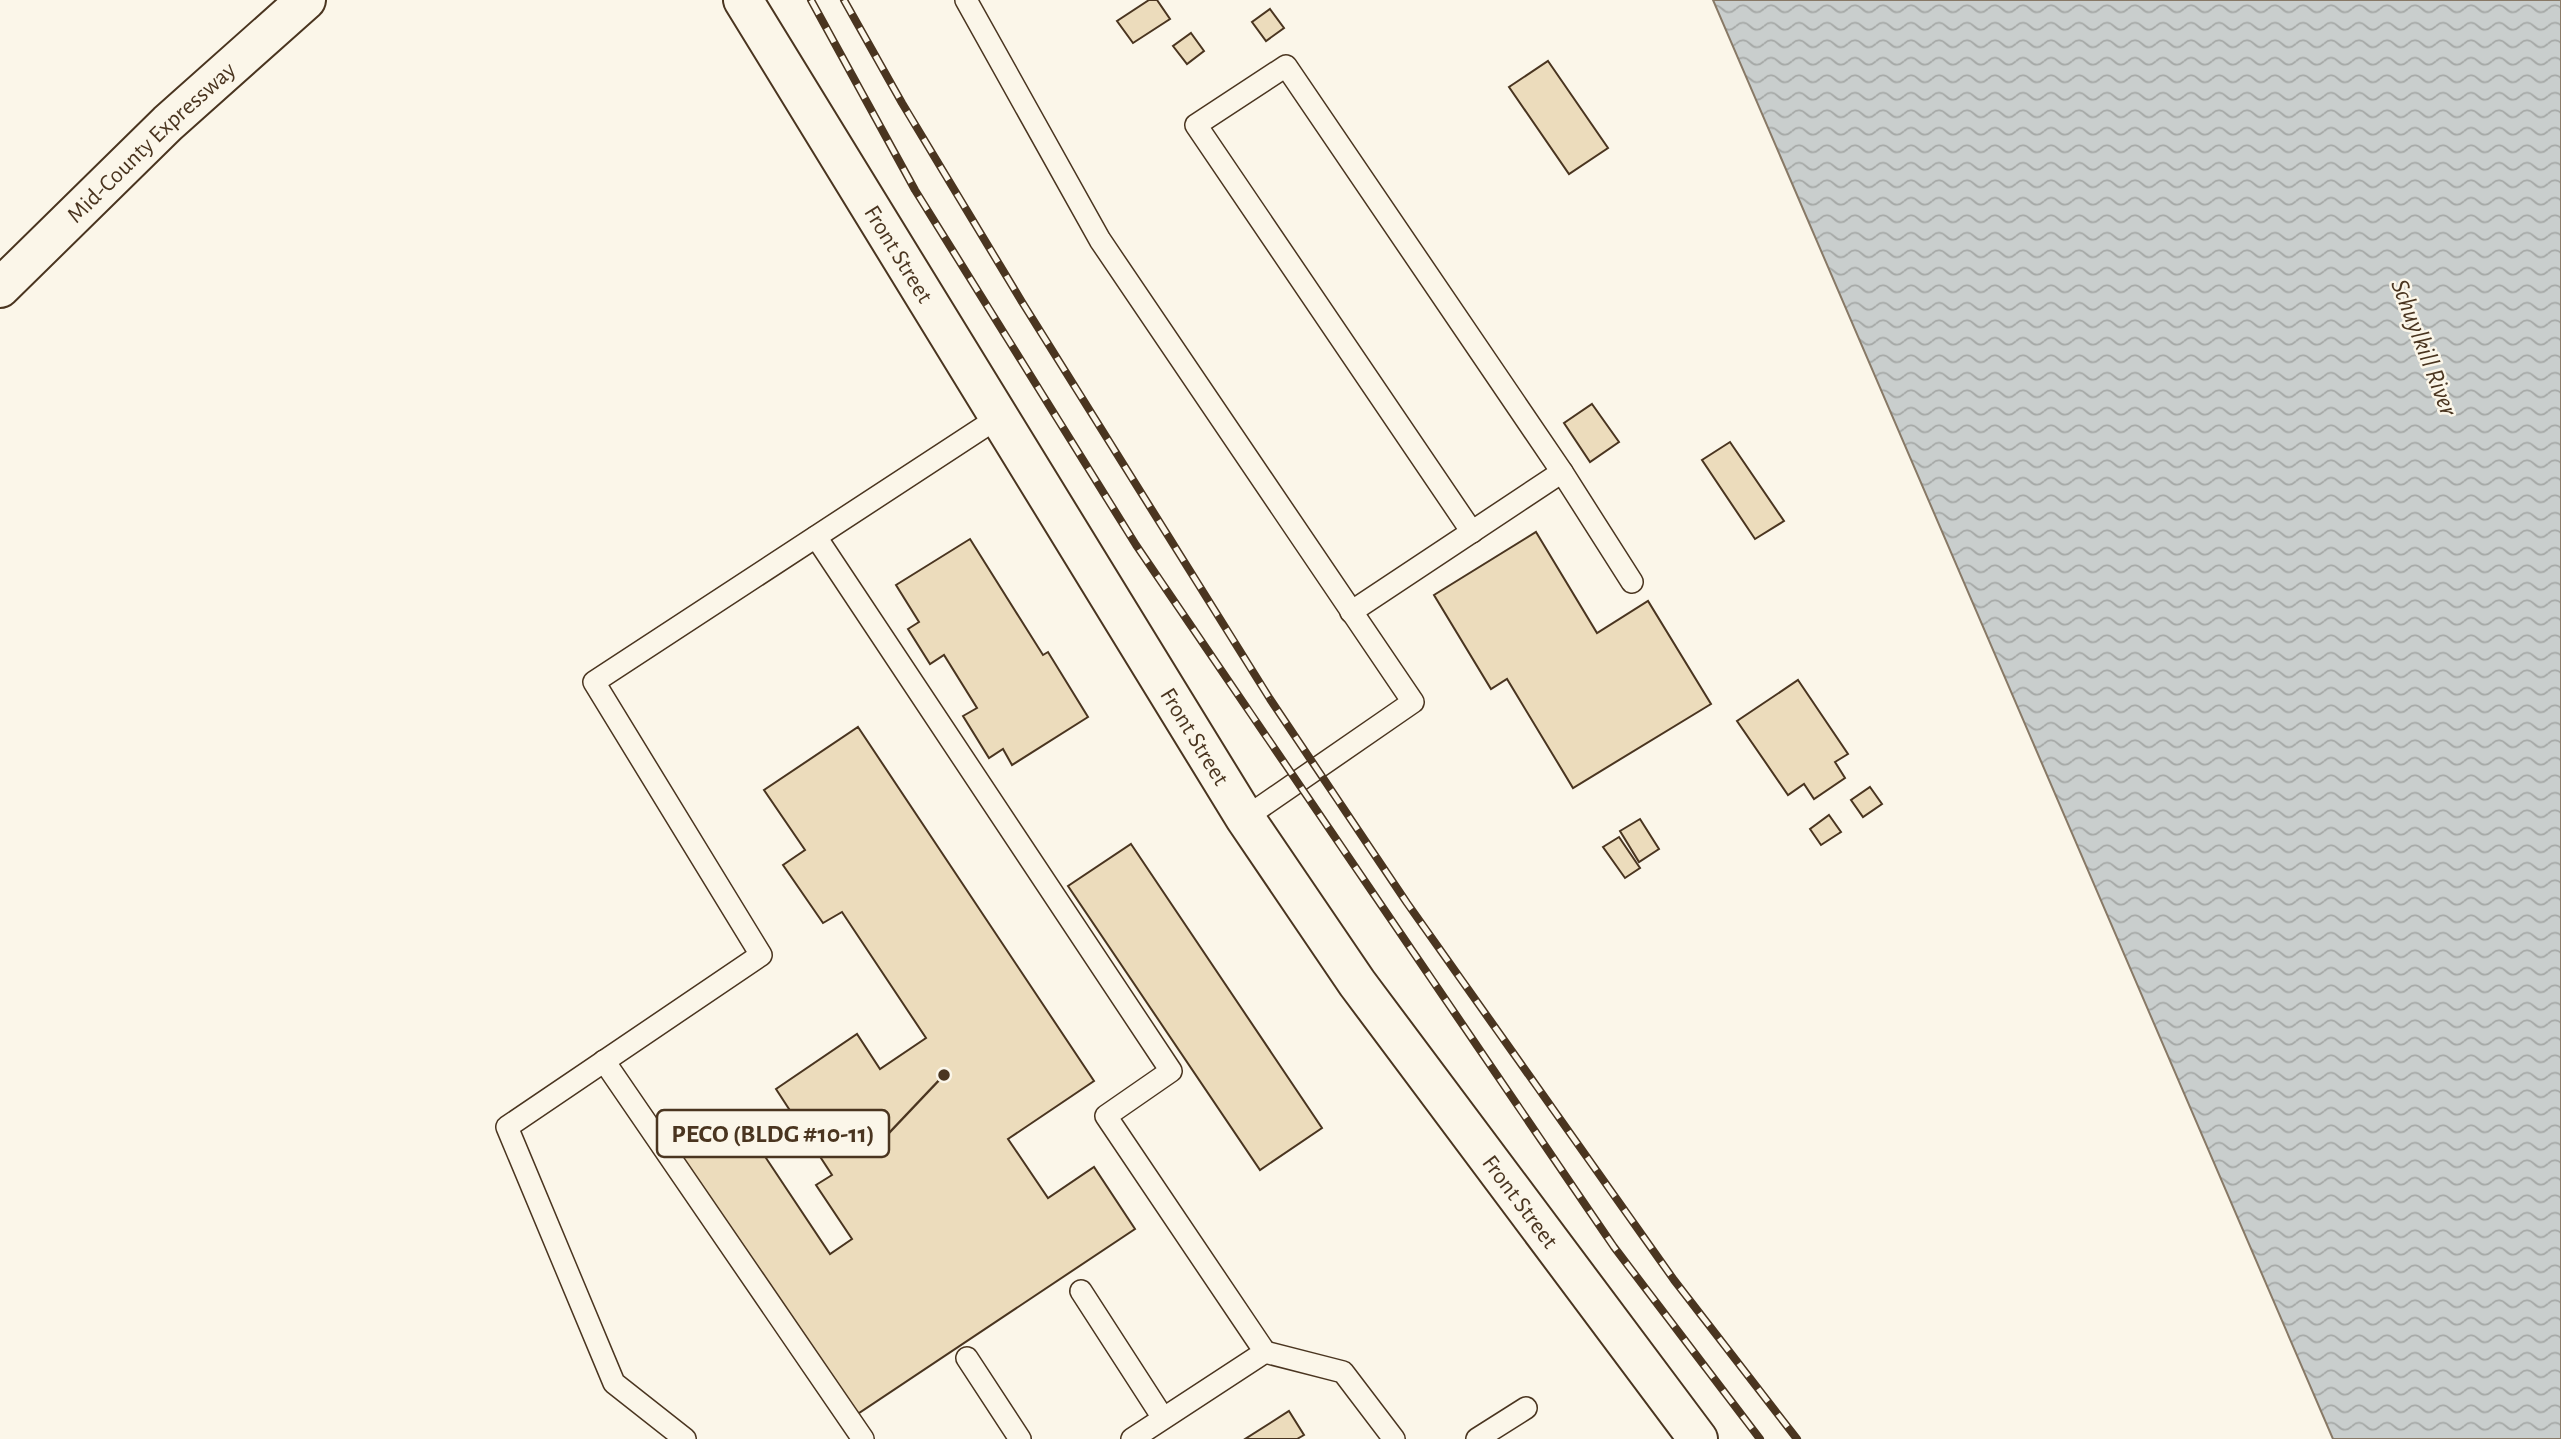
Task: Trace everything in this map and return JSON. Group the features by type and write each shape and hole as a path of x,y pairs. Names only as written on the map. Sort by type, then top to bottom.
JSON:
{"main road":[{"name":"Mid-County Expressway","path":"0,288 168,123 306,0"},
{"name":"Front Street","path":"743,0 1245,818 1357,982 1698,1439"}],"lane":[{"path":"966,0 1100,240 1413,702 1245,818"},
{"path":"1472,532 1196,125 1286,66 1562,472 1632,582"},
{"path":"685,1439 614,1383 507,1126 761,956 594,682 999,417"},
{"path":"1351,612 1562,472"},
{"path":"816,537 1171,1071 1106,1116 1265,1352 1343,1372 1394,1439"},
{"path":"604,1061 863,1439"},
{"path":"1082,1292 1163,1418"},
{"path":"1132,1439 1265,1352"},
{"path":"967,1358 1020,1439"},
{"path":"1477,1439 1526,1408"}],"water":[{"name":"Schuylkill River","path":"1713,0 2561,0 2561,1439 2333,1439"}],"building":[{"path":"1149,0 1157,0 1170,19 1133,43 1117,21"},
{"path":"1270,9 1284,28 1266,41 1252,22"},
{"path":"1191,33 1204,51 1187,64 1173,46"},
{"path":"1548,61 1608,148 1569,174 1509,87"},
{"path":"1592,404 1619,442 1590,462 1564,423"},
{"path":"1730,442 1784,521 1755,539 1702,460"},
{"path":"1536,532 1597,633 1648,601 1711,704 1573,788 1507,679 1491,689 1434,595"},
{"path":"970,539 1043,655 1048,652 1088,717 1012,765 1003,749 989,758 963,716 977,708 944,655 930,664 908,629 919,622 896,585"},
{"path":"1798,680 1848,754 1835,762 1845,778 1814,799 1804,784 1788,795 1737,721"},
{"path":"858,727 1094,1081 1008,1139 1048,1198 1094,1167 1135,1229 850,1419 677,1161 740,1119 830,1254 852,1239 816,1185 832,1175 776,1089 857,1034 880,1069 926,1038 842,912 823,923 783,865 805,850 764,790"},
{"path":"1870,787 1882,804 1863,817 1851,800"},
{"path":"1829,815 1841,832 1821,845 1810,829"},
{"path":"1640,819 1659,849 1639,862 1620,831"},
{"path":"1619,837 1640,868 1625,878 1603,847"},
{"path":"1131,844 1322,1128 1260,1170 1068,886"},
{"path":"1289,1411 1304,1435 1297,1439 1245,1439"}],"railway":[{"path":"811,0 915,190 1136,545 1614,1247 1760,1439"},
{"path":"844,0 902,103 1022,302 1270,699 1407,903 1674,1280 1797,1439"}],"place":[{"name":"PECO (BLDG #10-11)","path":"944,1075"}]}
